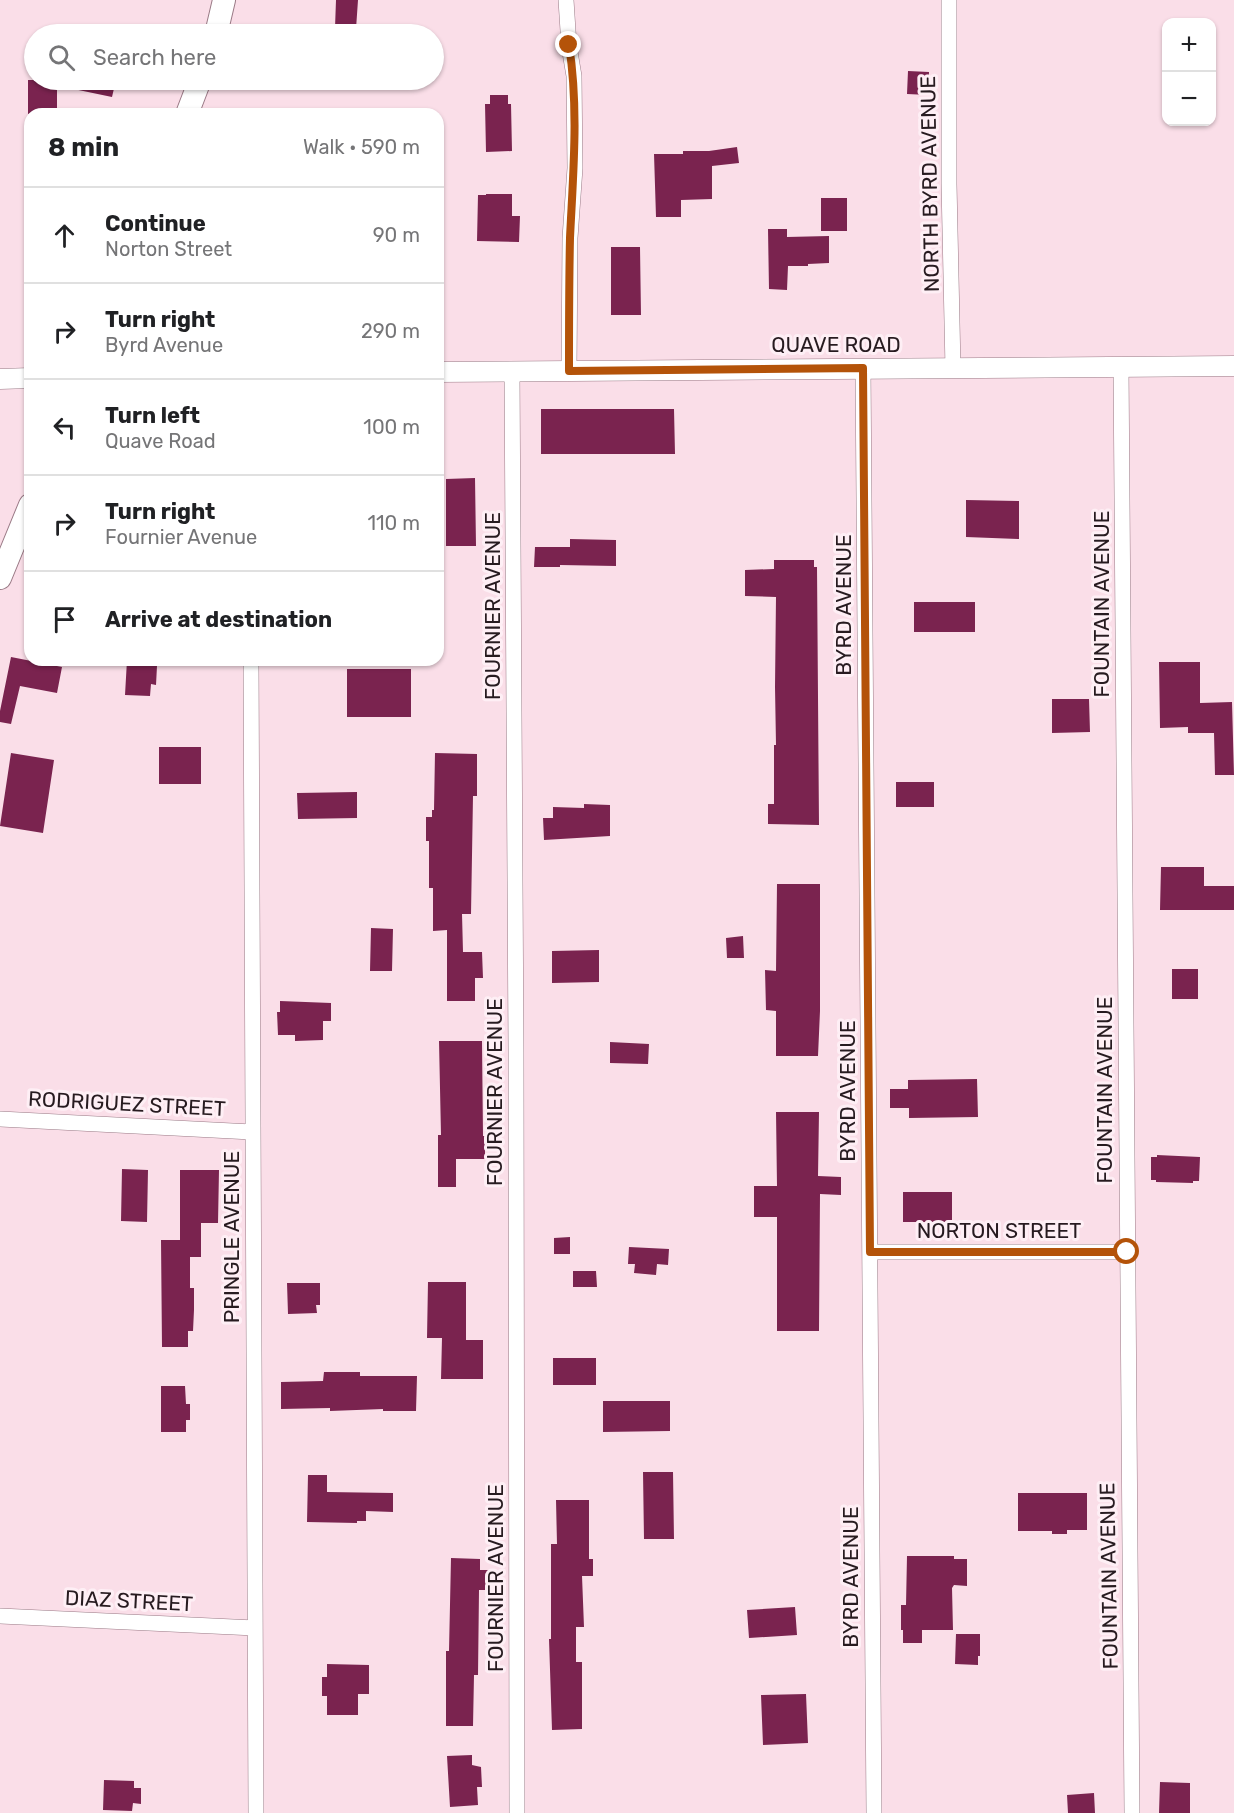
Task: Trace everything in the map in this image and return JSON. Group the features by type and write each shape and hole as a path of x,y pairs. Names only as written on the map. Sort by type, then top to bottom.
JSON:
{"main road":[{"path":"218,24 224,0"},
{"path":"189,108 196,90"},
{"path":"0,578 24,520"}],"street":[{"path":"566,0 574,76 569,371"},
{"name":"NORTH BYRD AVENUE","path":"949,0 953,368"},
{"name":"FOUNTAIN AVENUE","path":"1121,366 1132,1813"},
{"name":"QUAVE ROAD","path":"444,372 1234,366"},
{"name":"BYRD AVENUE","path":"863,368 874,1813"},
{"name":"FOURNIER AVENUE","path":"512,371 517,1813"},
{"path":"0,379 24,378"},
{"name":"PRINGLE AVENUE","path":"251,666 256,1813"},
{"name":"RODRIGUEZ STREET","path":"0,1119 252,1132"},
{"name":"NORTON STREET","path":"870,1252 1127,1252"},
{"name":"DIAZ STREET","path":"0,1616 255,1628"}],"building":[{"path":"336,0 358,0 356,24 335,24"},
{"path":"908,71 929,72 928,95 907,94"},
{"path":"28,90 57,90 57,108 28,108"},
{"path":"78,90 114,90 112,97"},
{"path":"490,95 508,95 508,104 511,104 512,151 486,152 485,104 490,104"},
{"path":"737,147 739,163 712,166 712,199 681,200 681,217 656,217 654,154 683,154 683,151 709,151"},
{"path":"512,194 512,216 520,216 519,242 477,241 478,195"},
{"path":"821,198 847,198 847,231 821,231"},
{"path":"768,229 787,229 787,237 829,236 829,263 788,266 787,290 769,289"},
{"path":"611,247 640,247 641,315 611,315"},
{"path":"541,409 674,409 675,454 541,454"},
{"path":"475,478 476,546 446,546 446,479"},
{"path":"966,500 1019,501 1019,539 966,537"},
{"path":"570,539 616,540 616,566 534,567 535,547 570,547"},
{"path":"774,560 814,560 814,567 817,567 819,825 768,824 768,804 774,804 776,597 745,596 745,570 774,569"},
{"path":"914,602 975,602 975,632 914,632"},
{"path":"11,657 24,660 24,666 62,667 57,693 20,686 11,724 0,722 0,711"},
{"path":"1159,662 1200,662 1200,703 1232,702 1234,775 1215,775 1214,733 1188,733 1188,727 1160,728"},
{"path":"127,666 157,666 156,685 151,684 150,696 125,695"},
{"path":"347,669 411,669 411,717 347,717"},
{"path":"1052,699 1089,699 1090,732 1052,733"},
{"path":"159,747 201,747 201,784 159,784"},
{"path":"11,753 54,760 43,833 0,826"},
{"path":"435,753 477,754 477,796 473,796 471,914 462,914 463,952 482,952 483,978 475,978 475,1001 447,1001 447,930 433,931 433,888 429,888 429,841 426,841 426,817 432,817 432,810 434,810"},
{"path":"896,782 934,782 934,807 896,807"},
{"path":"357,792 357,818 298,819 297,793"},
{"path":"584,804 610,805 610,836 544,840 543,818 553,818 553,807 584,808"},
{"path":"1161,867 1204,867 1204,886 1234,886 1234,910 1160,910"},
{"path":"777,884 820,884 818,1056 776,1056 776,1011 766,1010 765,970 776,971"},
{"path":"371,928 393,929 392,971 370,971"},
{"path":"743,936 744,958 727,958 726,938"},
{"path":"599,950 599,982 552,983 552,951"},
{"path":"1172,969 1198,969 1198,999 1172,999"},
{"path":"280,1001 331,1003 331,1021 323,1021 323,1040 295,1041 295,1035 278,1035 277,1012 280,1012"},
{"path":"439,1041 482,1041 485,1159 456,1159 456,1187 438,1187 438,1135 441,1135"},
{"path":"610,1042 649,1044 648,1064 610,1063"},
{"path":"977,1079 978,1117 909,1118 909,1108 890,1108 890,1089 908,1089 908,1080"},
{"path":"776,1112 819,1112 818,1176 841,1177 841,1195 820,1194 819,1331 777,1331 777,1217 754,1217 754,1186 777,1186"},
{"path":"1157,1155 1200,1157 1199,1181 1193,1181 1193,1183 1151,1180 1151,1157 1157,1157"},
{"path":"122,1169 148,1170 147,1222 121,1221"},
{"path":"180,1170 219,1170 218,1223 201,1223 201,1257 190,1257 190,1288 194,1288 194,1310 193,1331 188,1331 188,1347 162,1347 161,1240 180,1240"},
{"path":"903,1192 952,1192 952,1222 903,1222"},
{"path":"570,1237 570,1254 554,1254 554,1238"},
{"path":"629,1247 669,1249 668,1265 657,1264 656,1275 634,1273 635,1264 628,1264"},
{"path":"573,1271 596,1271 597,1287 573,1287"},
{"path":"428,1282 466,1282 466,1340 483,1340 483,1379 441,1379 442,1338 427,1338"},
{"path":"287,1283 320,1283 320,1305 316,1305 317,1313 288,1314"},
{"path":"553,1358 596,1358 596,1385 553,1385"},
{"path":"324,1372 360,1372 360,1376 417,1376 416,1411 281,1409 281,1382 323,1381"},
{"path":"161,1386 185,1386 186,1404 190,1404 190,1420 186,1420 186,1432 161,1432"},
{"path":"603,1401 670,1401 670,1431 603,1432"},
{"path":"643,1472 673,1472 674,1539 644,1539"},
{"path":"308,1475 327,1475 327,1492 393,1493 393,1512 366,1511 366,1521 357,1521 357,1523 307,1522"},
{"path":"1018,1493 1087,1493 1087,1530 1067,1530 1067,1534 1052,1534 1052,1531 1018,1531"},
{"path":"556,1500 589,1500 589,1559 593,1559 593,1576 582,1576 584,1627 576,1627 576,1662 582,1662 582,1729 552,1730 549,1639 551,1639 551,1544 557,1544"},
{"path":"907,1556 954,1556 954,1559 967,1559 967,1586 954,1585 952,1588 953,1630 922,1630 922,1643 903,1643 901,1605 906,1605"},
{"path":"451,1558 480,1559 480,1570 490,1570 490,1590 479,1590 478,1675 474,1675 473,1726 446,1726 446,1651 449,1651"},
{"path":"795,1607 797,1635 749,1638 747,1610"},
{"path":"956,1634 980,1634 978,1665 955,1664"},
{"path":"327,1664 369,1665 369,1694 358,1694 358,1715 327,1715 327,1696 322,1696 322,1677 327,1677"},
{"path":"806,1694 808,1743 763,1745 761,1695"},
{"path":"472,1755 472,1765 481,1767 482,1787 477,1787 478,1805 450,1807 447,1756"},
{"path":"104,1780 134,1781 134,1788 141,1788 141,1804 133,1803 132,1811 103,1810"},
{"path":"1160,1782 1190,1783 1190,1813 1159,1813"},
{"path":"1094,1793 1095,1813 1068,1813 1067,1795"}],"route":[{"path":"569,45 574,76 574,168 570,238 569,371 863,368 870,1252 1127,1252"}]}
